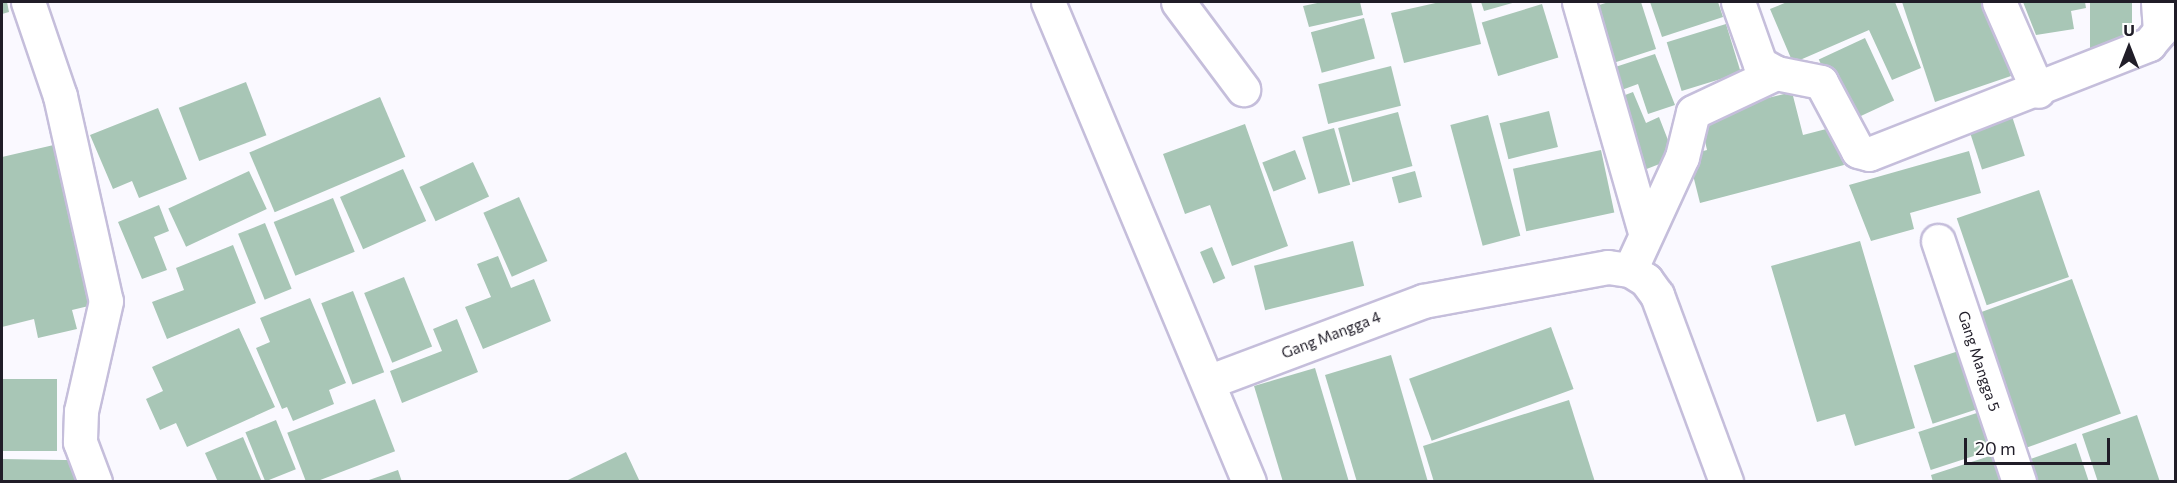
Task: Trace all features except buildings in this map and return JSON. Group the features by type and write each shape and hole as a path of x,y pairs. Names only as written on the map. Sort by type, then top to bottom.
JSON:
{"street":[{"path":"28,2 60,96 106,301 81,411 80,442 95,482"},
{"path":"1048,2 1249,482"},
{"path":"1178,2 1243,89"},
{"path":"1579,2 1646,235"},
{"path":"1738,2 1760,64 1776,73 1821,82 1858,151 1869,154 2038,91 2149,44 2160,31 2165,11"},
{"path":"1999,2 2038,91"},
{"path":"1726,482 1657,295 1646,280 1630,270 1682,157 1693,112 1776,73"},
{"name":"Gang Mangga 5","path":"1938,241 2019,482"},
{"name":"Gang Mangga 4","path":"1208,382 1424,301 1608,267 1630,270"}]}
